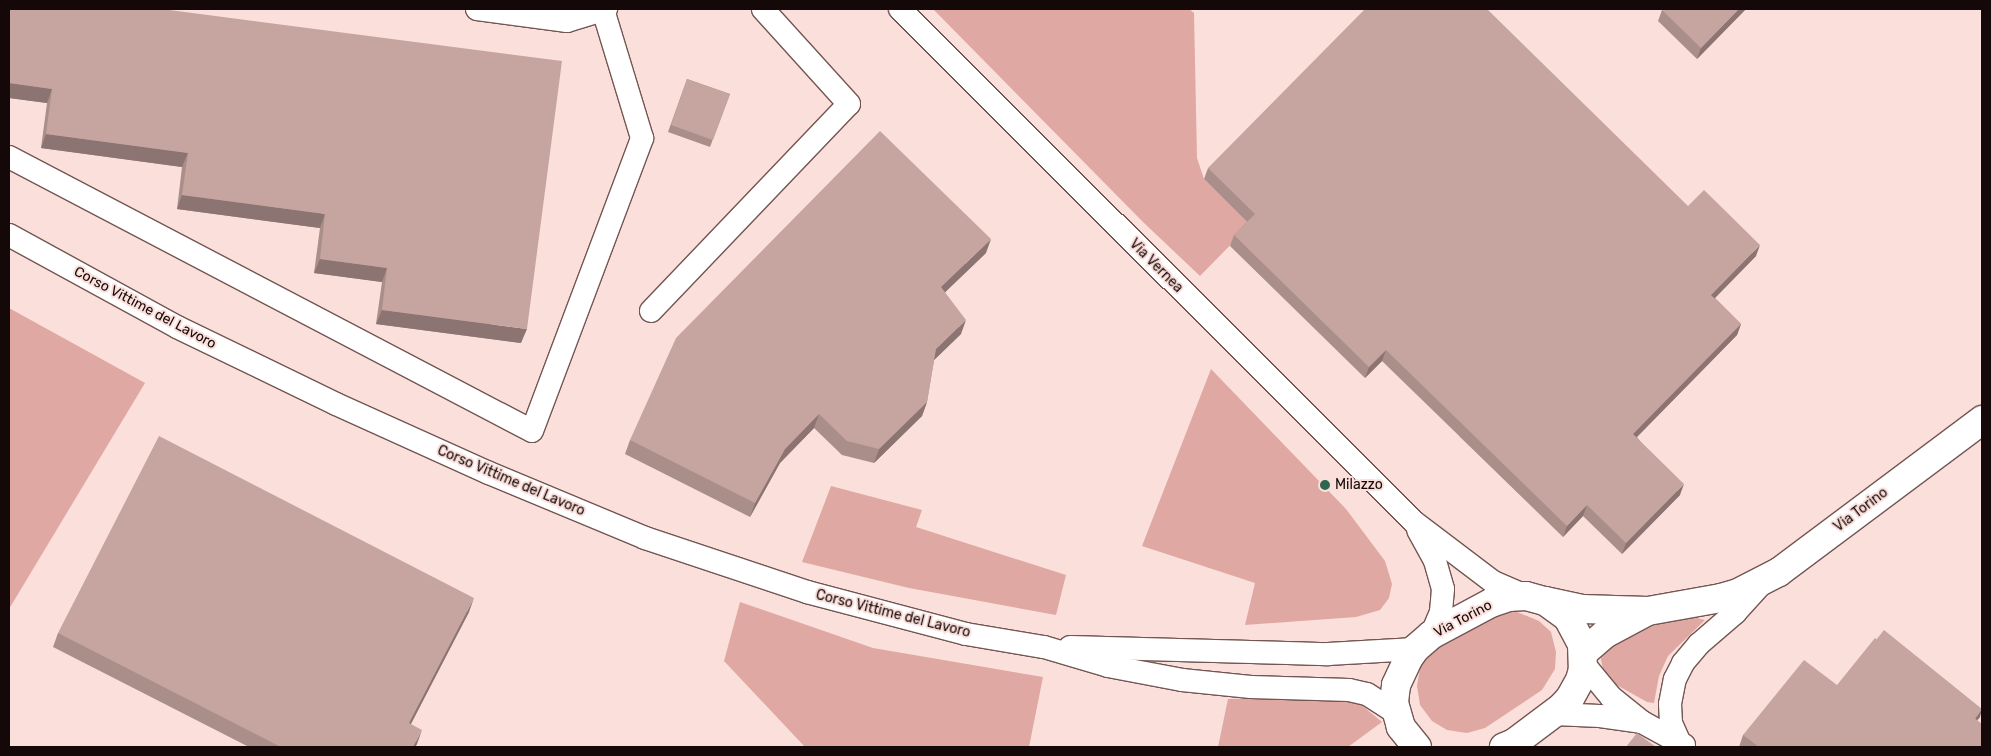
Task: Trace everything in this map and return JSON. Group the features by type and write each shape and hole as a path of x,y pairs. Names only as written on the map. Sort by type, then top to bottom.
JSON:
{"main road":[{"name":"Via Torino","path":"1411,744 1396,713 1396,685 1402,670 1423,642 1492,602 1508,597 1536,599 1582,609 1648,611 1721,598 1763,582 1786,567 1982,420"},
{"path":"1504,747 1553,714 1570,698 1580,680 1583,658 1576,630 1568,618 1536,599"},
{"path":"1583,658 1605,634 1648,611"}],"street":[{"path":"9,157 532,430 642,138 605,9 567,21 477,9"},
{"path":"651,311 850,104 763,9"},
{"name":"Via Vernea","path":"900,9 1414,522"},
{"name":"Corso Vittime del Lavoro","path":"9,235 177,327 336,404 489,473 645,538 807,592 966,634 1044,647"},
{"path":"1414,522 1492,582 1536,599"},
{"path":"1044,647 1133,647 1328,654 1423,642 1441,612 1443,589 1434,561 1414,522"},
{"path":"1683,744 1671,723 1670,704 1675,679 1683,663 1699,644 1735,613 1763,582"},
{"path":"1044,647 1108,666 1182,680 1251,686 1349,690 1367,694 1396,713"},
{"path":"1583,658 1611,697 1642,722 1683,744"},
{"path":"1553,714 1600,716 1642,722"}],"shaded area":[{"path":"933,9 1189,9 1194,13 1197,158 1204,179 1250,225 1200,276 1143,222"},
{"path":"9,308 145,383 9,609"},
{"path":"1211,369 1346,509 1385,561 1392,584 1389,598 1380,610 1356,617 1245,625 1255,583 1142,546"},
{"path":"831,486 922,510 916,527 1066,575 1056,615 909,588 802,562"},
{"path":"740,602 873,648 1043,677 1029,747 805,747 724,661"},
{"path":"1494,612 1517,612 1539,621 1551,632 1556,652 1555,669 1542,690 1485,728 1467,733 1447,730 1432,721 1420,705 1417,686 1420,668 1429,653"},
{"path":"1693,617 1705,620 1668,656 1659,676 1654,703 1647,702 1615,684 1604,673 1601,651 1651,624"},
{"path":"1332,697 1359,703 1382,722 1348,747 1218,747 1228,699"}],"building":[{"path":"9,9 162,9 562,61 527,329 382,310 387,268 320,259 325,214 182,195 188,153 46,134 52,89 9,83"},
{"path":"1365,9 1487,9 1688,206 1704,190 1760,245 1711,295 1741,324 1633,434 1684,484 1626,543 1587,505 1567,526 1386,350 1369,367 1234,235 1255,214 1208,168"},
{"path":"1663,9 1739,9 1701,48"},
{"path":"687,79 730,94 713,140 671,125"},
{"path":"880,131 991,239 941,287 966,320 936,349 927,402 879,449 847,441 819,414 785,449 755,503 630,440 676,338"},
{"path":"159,436 474,598 409,723 422,730 413,747 281,747 58,633"},
{"path":"1884,630 1982,709 1975,719 1876,640"},
{"path":"1875,638 1982,724 1982,747 1759,747 1743,735 1804,660 1837,685"},
{"path":"1637,733 1656,747 1626,747"}],"place":[{"name":"Milazzo","path":"1325,485"}]}
